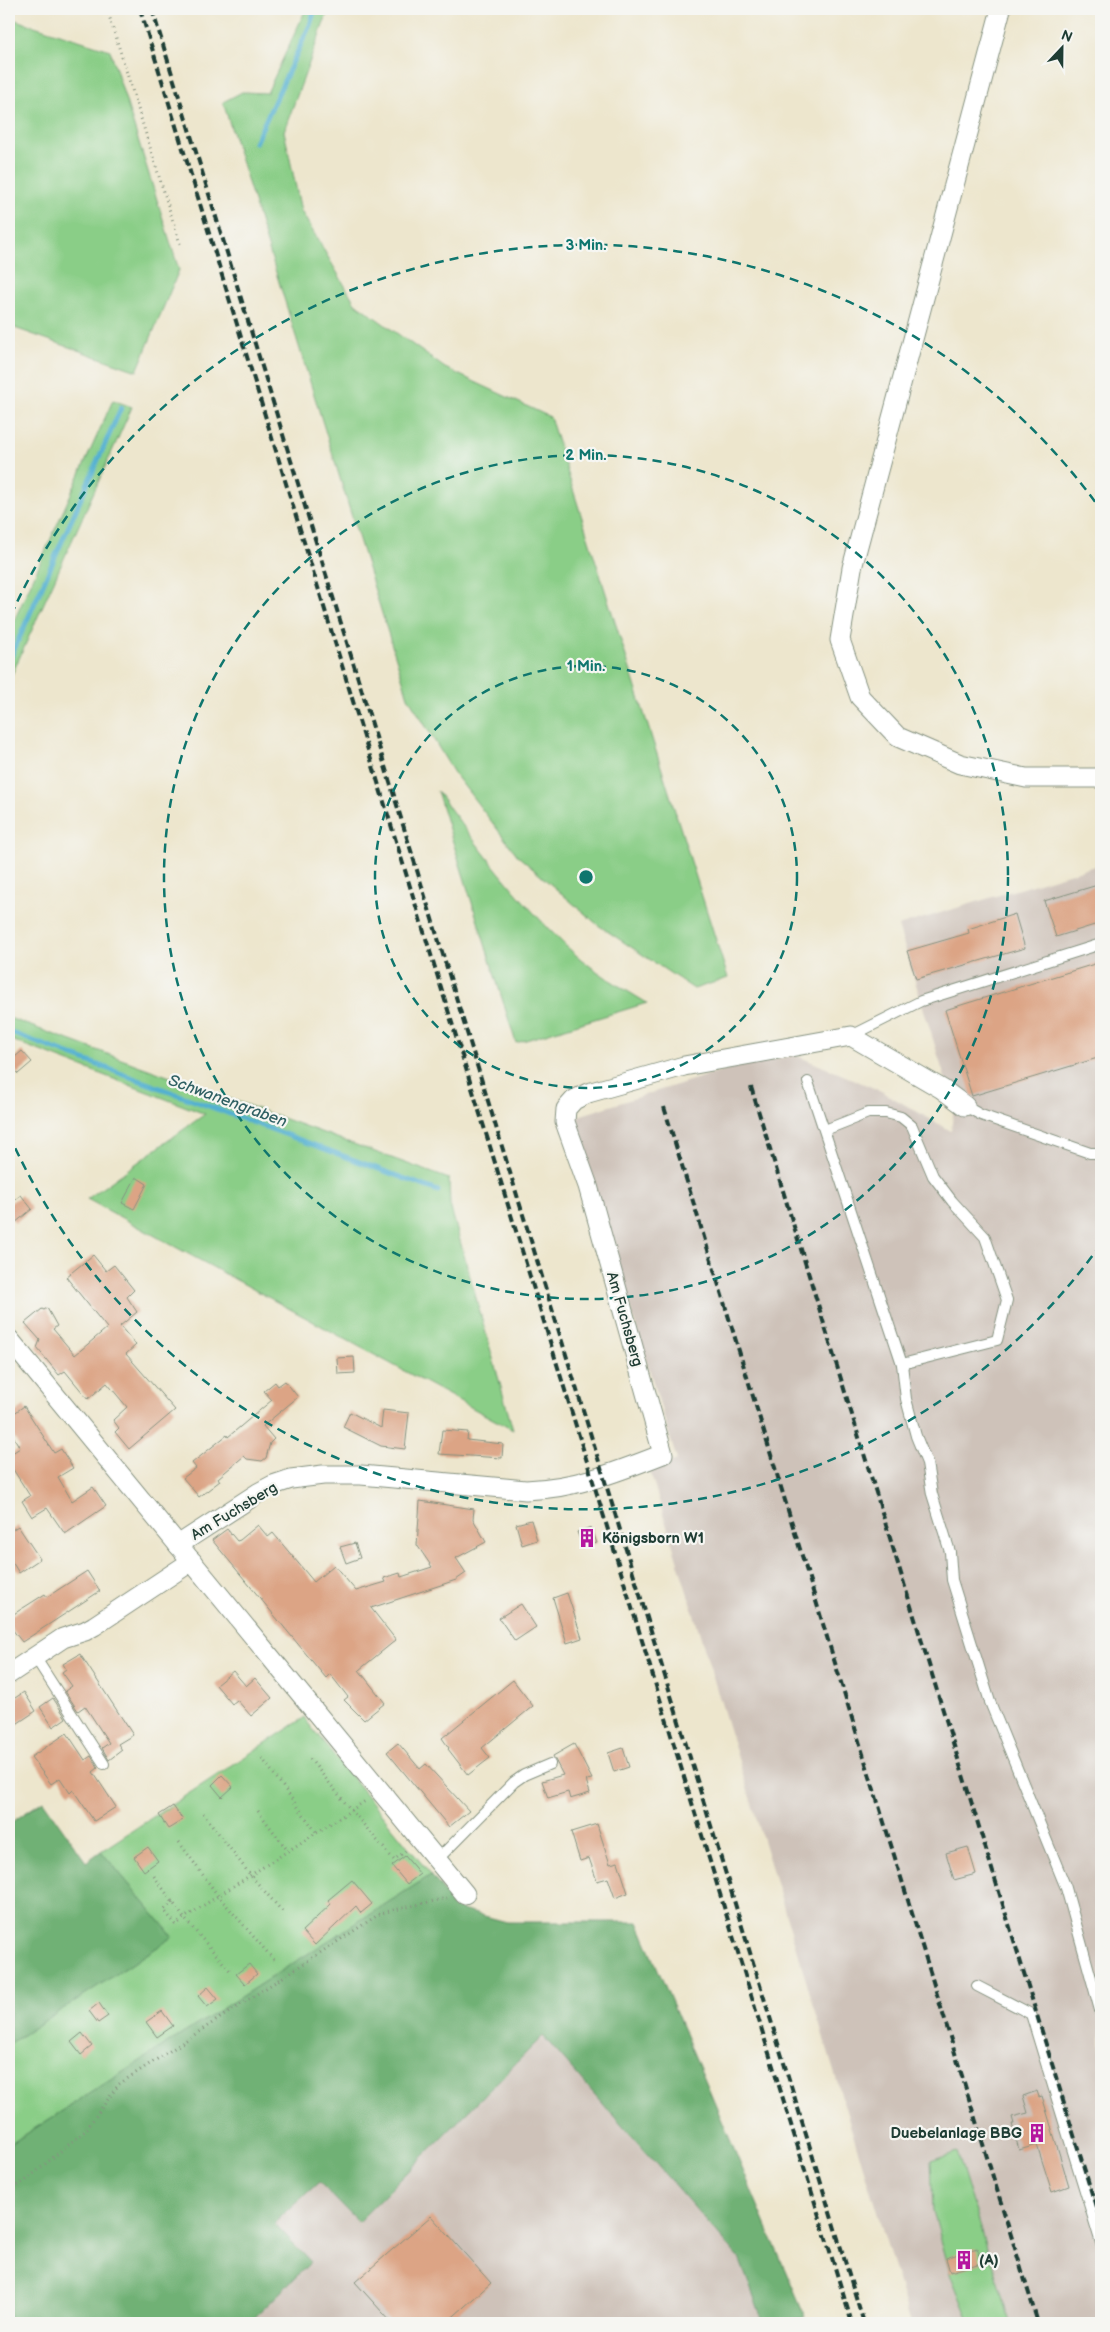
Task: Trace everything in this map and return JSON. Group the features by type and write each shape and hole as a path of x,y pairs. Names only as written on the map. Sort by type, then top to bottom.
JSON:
{"street":[{"path":"1001,9 852,568 840,640 860,697 898,737 960,764 1026,778 1101,778"},
{"path":"851,1036 942,1089 965,1106"},
{"name":"Am Fuchsberg","path":"178,1545 258,1493 273,1485 291,1479 323,1475 361,1475 526,1490 550,1489 572,1486 663,1454 588,1186 566,1122 566,1109 574,1100 588,1093 684,1066 851,1036"},
{"name":"Am Fuchsberg","path":"9,1340 465,1894"},
{"name":"Am Fuchsberg","path":"9,1674 63,1638 94,1626 192,1561"}],"lane":[{"path":"851,1036 921,1001 1101,944"},
{"path":"808,1082 826,1130 902,1364 906,1398 916,1436 927,1463 932,1494 950,1552 952,1580 990,1702 1066,1888 1101,2014"},
{"path":"965,1106 981,1115 1090,1153 1101,1153"},
{"path":"826,1130 868,1113 886,1113 901,1117 912,1126 933,1176 952,1201 985,1237 1007,1300 997,1340 902,1364"},
{"path":"34,1657 104,1764"},
{"path":"436,1860 514,1782 550,1764"},
{"path":"977,1986 1031,2014 1101,2242"}],"path":[{"path":"107,9 181,247"},
{"path":"262,1758 317,1833"},
{"path":"310,1759 350,1810 394,1860 420,1840"},
{"path":"173,1902 164,1910 176,1925 350,1810 381,1792"},
{"path":"258,1811 288,1851"},
{"path":"203,1813 251,1876 282,1911"},
{"path":"179,1842 219,1896 274,1960"},
{"path":"154,1876 184,1918 232,1973"},
{"path":"9,2191 25,2181 85,2131 119,2084 381,1913 465,1894"}],"shaded area":[{"path":"1101,864 1101,2323 911,2323 650,1471 677,1460 572,1118 740,1065 795,1055 881,1091 951,1131 954,1107 898,926"},
{"path":"543,2036 739,2258 764,2323 61,2323"}],"green space":[{"path":"306,9 329,9 284,131 301,211 355,303 445,368 550,417 728,978 694,989 598,925 518,856 454,773 408,697 223,102 242,92 267,93"},
{"path":"9,18 110,50 179,270 137,371 9,326"},
{"path":"113,400 132,407 9,681 9,632"},
{"path":"437,791 498,871 548,928 585,962 647,1003 516,1043"},
{"path":"9,1018 449,1179 450,1205 513,1430 87,1199 205,1114 9,1039"},
{"path":"304,1718 431,1875 9,2145 9,2044 173,1937 101,1851"},
{"path":"43,1801 86,1862 101,1851 173,1937 9,2044 9,1824"},
{"path":"431,1875 458,1909 507,1922 638,1922 805,2317 786,2323 764,2323 739,2258 543,2036 358,2222 319,2182 274,2223 311,2262 249,2323 9,2323 9,2145"},
{"path":"957,2152 1009,2323 970,2323 951,2276 933,2211 931,2161"}],"building":[{"path":"1101,884 1101,923 1056,937 1044,901"},
{"path":"1015,914 1025,948 916,979 907,951 969,933 968,929"},
{"path":"1101,962 1101,1057 972,1096 945,1010"},
{"path":"22,1051 32,1062 18,1074 9,1062"},
{"path":"136,1177 147,1184 134,1209 122,1203"},
{"path":"21,1195 32,1209 15,1223 9,1214 9,1204"},
{"path":"93,1255 106,1271 114,1265 134,1290 127,1297 137,1312 120,1326 136,1345 126,1354 175,1410 129,1449 115,1432 119,1428 113,1420 127,1407 107,1383 88,1399 65,1371 59,1375 37,1348 40,1340 25,1323 42,1309 47,1308 57,1326 53,1329 75,1355 107,1328 66,1277"},
{"path":"354,1357 355,1373 338,1374 337,1358"},
{"path":"285,1381 298,1397 263,1426 274,1439 270,1443 266,1458 262,1461 247,1459 244,1456 218,1478 220,1481 199,1497 183,1478 196,1468 192,1463 227,1435 228,1437 272,1400 264,1391 275,1382 278,1386"},
{"path":"24,1406 54,1453 61,1449 73,1468 58,1477 72,1501 93,1487 106,1506 65,1534 47,1508 32,1517 22,1501 30,1496 9,1463 9,1455 20,1448 9,1429 9,1417"},
{"path":"383,1410 409,1413 405,1449 381,1446 343,1427 350,1412 381,1428"},
{"path":"442,1430 468,1432 467,1440 503,1444 502,1458 439,1454"},
{"path":"420,1501 474,1509 473,1519 486,1542 456,1558 466,1573 456,1580 371,1608 396,1640 359,1670 385,1703 364,1720 344,1700 348,1697 330,1674 326,1678 212,1540 227,1529 237,1541 258,1525 268,1537 273,1533 314,1582 334,1565 356,1591 386,1582 384,1578 400,1573 401,1577 432,1567 417,1545"},
{"path":"531,1520 537,1540 522,1545 516,1524"},
{"path":"18,1526 40,1559 19,1573 9,1557 9,1532"},
{"name":"Königsborn W1","path":"591,1527 597,1543 583,1547 577,1532"},
{"path":"355,1543 360,1558 346,1563 340,1547"},
{"path":"87,1571 100,1591 22,1642 9,1625 9,1617 45,1594 47,1597"},
{"path":"567,1593 582,1638 567,1643 553,1598"},
{"path":"521,1604 536,1627 515,1641 499,1618"},
{"path":"80,1654 133,1735 118,1744 122,1750 109,1760 102,1748 109,1743 85,1706 78,1711 65,1691 72,1686 62,1672 66,1669 63,1664"},
{"path":"233,1671 246,1686 255,1678 272,1698 251,1716 237,1700 232,1704 216,1685"},
{"path":"513,1680 533,1706 482,1748 490,1758 468,1775 442,1738"},
{"path":"24,1692 36,1711 9,1729 9,1702"},
{"path":"53,1698 66,1718 53,1727 40,1707"},
{"path":"67,1733 85,1760 91,1756 98,1768 93,1772 116,1807 94,1821 73,1790 70,1793 60,1778 51,1784 31,1757"},
{"path":"398,1743 420,1769 426,1764 469,1811 449,1827 387,1752"},
{"path":"574,1744 592,1779 586,1780 590,1793 570,1799 568,1792 548,1798 542,1781 563,1775 553,1756"},
{"path":"623,1748 629,1767 614,1772 608,1753"},
{"path":"222,1775 233,1787 222,1797 212,1785"},
{"path":"173,1806 183,1820 168,1829 159,1815"},
{"path":"597,1824 610,1864 618,1862 628,1893 615,1898 608,1878 597,1881 589,1858 580,1861 571,1832"},
{"path":"148,1847 158,1861 144,1871 134,1857"},
{"path":"968,1847 976,1874 954,1880 946,1853"},
{"path":"405,1856 420,1874 407,1884 392,1866"},
{"path":"352,1880 372,1904 361,1913 356,1906 315,1945 302,1931 331,1904 328,1900"},
{"path":"249,1964 257,1974 245,1984 236,1974"},
{"path":"208,1987 218,1999 207,2007 198,1996"},
{"path":"99,2003 108,2016 98,2023 89,2011"},
{"path":"162,2011 173,2026 157,2037 146,2022"},
{"path":"82,2033 92,2046 81,2055 71,2042"},
{"name":"Duebelanlage BBG","path":"1037,2091 1039,2097 1042,2096 1069,2186 1052,2192 1037,2145 1019,2150 1012,2124 1014,2124 1012,2117 1028,2113 1023,2096"},
{"path":"431,2216 491,2283 446,2323 392,2323 355,2282"},
{"name":"(A)","path":"977,2248 981,2263 950,2272 946,2258"}],"waterway":[{"path":"255,143 310,25 315,9"},
{"path":"9,661 121,408"},
{"name":"Schwanengraben","path":"9,1032 438,1191"}],"railway":[{"path":"140,9 852,2323"},
{"path":"152,9 864,2323"},
{"path":"751,1087 1101,2223"},
{"path":"664,1107 1038,2323"}],"place":[{"name":"Königsborn W1","path":"587,1538"},
{"name":"Duebelanlage BBG","path":"1037,2133"},
{"name":"(A)","path":"964,2260"}]}
